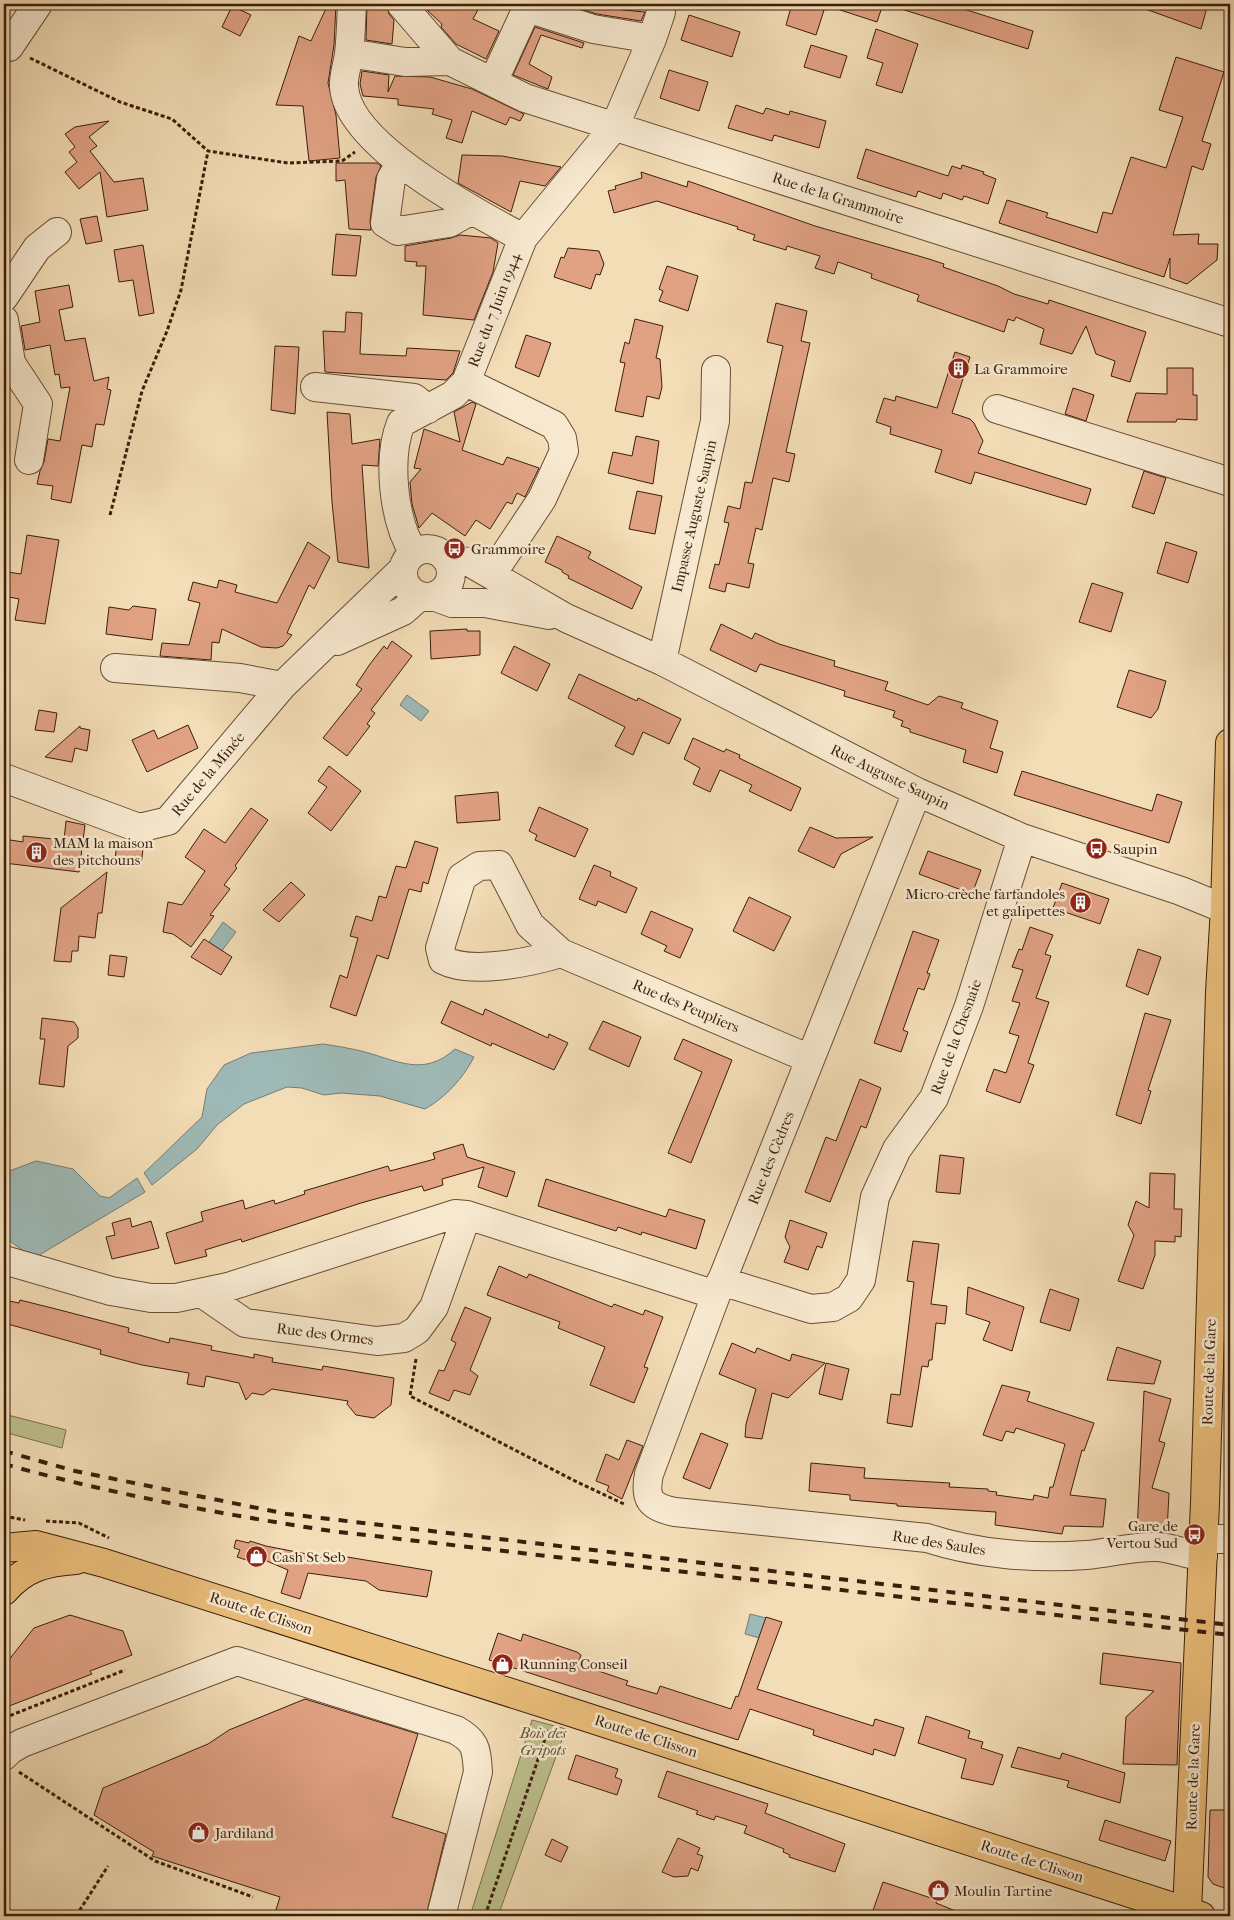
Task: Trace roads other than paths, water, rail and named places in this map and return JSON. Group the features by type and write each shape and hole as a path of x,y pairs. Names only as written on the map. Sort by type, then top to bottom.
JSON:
{"main road":[{"name":"Route de la Gare","path":"1191,1915 1220,992 1228,910 1230,743"},
{"name":"Route de Clisson","path":"4,1548 36,1545 90,1560 556,1706 1191,1915"},
{"name":"Route de Clisson","path":"4,1591 13,1580 31,1568 51,1562 90,1560"}],"street":[{"path":"7,47 38,4"},
{"name":"Rue du 7 Juin 1944","path":"352,4 349,53 344,88 352,112 376,140 401,163 472,210 522,238"},
{"name":"Rue de la Grammoire","path":"401,4 450,61 526,98 1230,323"},
{"name":"Rue du 7 Juin 1944","path":"408,561 398,516 395,490 394,438 401,423 453,395 466,382 522,238 615,126 652,39 661,12 660,4"},
{"path":"493,82 527,6 592,29 652,39"},
{"name":"Rue de la Grammoire","path":"349,53 404,62 450,61"},
{"path":"401,163 391,179 385,223 398,231 449,223 472,210"},
{"path":"4,297 37,248 57,232"},
{"path":"4,320 7,365 38,404 29,460"},
{"name":"Impasse Auguste Saupin","path":"662,661 715,422 716,370"},
{"name":"Rue du 7 Juin 1944","path":"466,382 554,424 562,438 564,451 542,499 492,574"},
{"path":"315,388 414,398 428,409"},
{"path":"997,409 1230,482"},
{"path":"427,549 441,554 446,559 450,566 449,581 446,588 427,596 414,594 404,583 408,561 427,549"},
{"name":"Rue Auguste Saupin","path":"446,559 469,562 566,618 662,661 917,792 1022,838 1181,891 1228,910"},
{"name":"Rue de la Minée","path":"4,778 139,828 168,821 282,686 408,561"},
{"name":"Rue Auguste Saupin","path":"427,596 452,602 485,603 566,618"},
{"name":"Rue de la Minée","path":"318,650 403,610 427,596"},
{"path":"116,668 240,678 282,686"},
{"name":"Rue des Cèdres","path":"674,1512 661,1509 648,1497 646,1487 649,1474 719,1288 917,792"},
{"name":"Rue de la Chesnaie","path":"719,1288 811,1309 833,1307 849,1298 862,1280 875,1197 897,1149 934,1098 970,1006 1022,838"},
{"name":"Rue des Peupliers","path":"561,954 527,963 455,966 442,960 440,948 462,877 479,866 499,865 530,925 561,954 810,1059"},
{"path":"4,1260 111,1291 151,1298 202,1294 455,1214 468,1215 719,1288"},
{"name":"Rue des Ormes","path":"202,1294 245,1323 377,1341 404,1338 417,1330 434,1307 468,1215"},
{"name":"Rue des Saules","path":"674,1512 927,1538 956,1548 1057,1556 1098,1554 1134,1548 1203,1548 1230,1539"},
{"path":"8,1762 10,1750 22,1743 237,1661 456,1730 470,1738 476,1750 478,1772 441,1916"}],"water":[{"path":"407,695 429,711 421,721 400,705"},
{"path":"223,922 236,932 217,957 205,948"},
{"path":"323,1044 356,1050 398,1062 421,1065 443,1058 455,1049 474,1057 465,1072 453,1086 440,1099 425,1109 380,1096 341,1093 324,1095 302,1088 287,1087 244,1104 217,1125 197,1149 152,1185 144,1173 202,1117 207,1089 224,1065 251,1053"},
{"path":"36,1161 73,1169 100,1196 109,1198 137,1178 145,1192 36,1257 28,1254 4,1237 4,1173"},
{"path":"750,1614 774,1620 767,1640 745,1634"}],"railway":[{"path":"4,1451 75,1471 287,1514 1230,1625"},
{"path":"4,1464 85,1485 166,1502 331,1531 1230,1635"}],"place":[{"name":"La Grammoire","path":"958,369"},
{"name":"Grammoire","path":"455,549"},
{"name":"Saupin","path":"1097,849"},
{"name":"MAM la maison des pitchouns","path":"37,852"},
{"name":"Micro-crèche farfandoles et galipettes","path":"1081,903"},
{"name":"Gare de Vertou Sud","path":"1194,1535"},
{"name":"Cash St Seb","path":"256,1557"},
{"name":"Running Conseil","path":"503,1664"},
{"name":"Jardiland","path":"199,1833"},
{"name":"Moulin Tartine","path":"938,1891"}],"park label":[{"name":"Bois des Gripots","path":"543,1742"}]}
